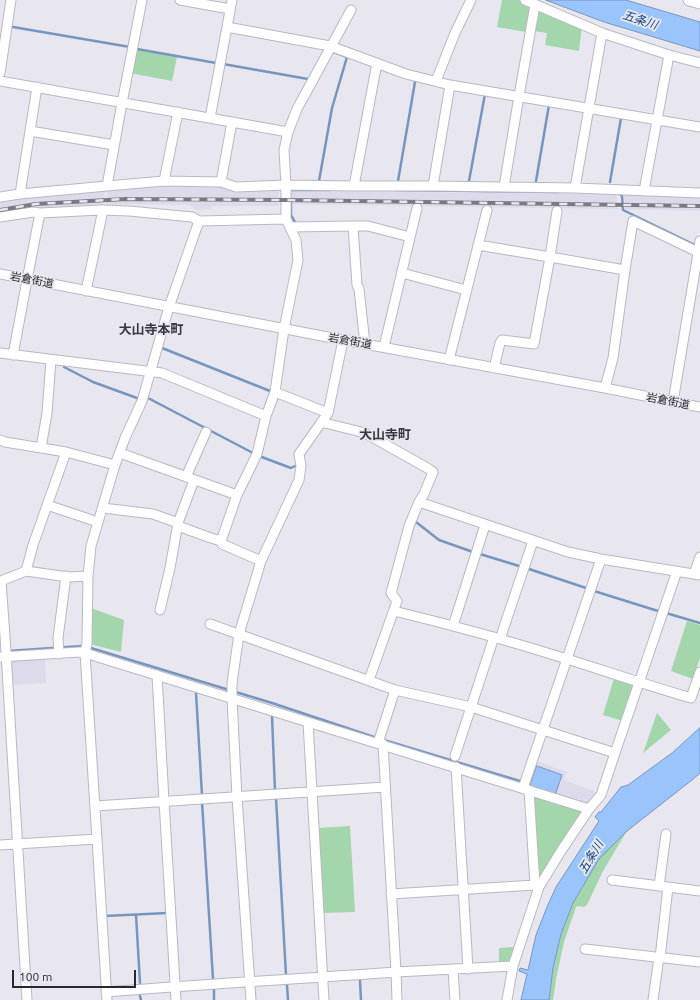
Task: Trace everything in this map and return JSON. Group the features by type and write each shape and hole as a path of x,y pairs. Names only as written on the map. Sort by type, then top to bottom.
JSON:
{"main road":[{"path":"689,0 700,3"}],"street":[{"path":"0,73 11,0"},
{"path":"107,186 142,0"},
{"path":"180,0 231,4 210,118"},
{"path":"436,81 454,32 471,0"},
{"path":"525,0 602,33 669,55 700,63"},
{"path":"504,187 536,5"},
{"path":"221,541 237,495 257,454 266,416 275,392 284,328 298,260 296,240 288,223 284,150 288,132 297,109 350,10"},
{"path":"227,27 330,46 406,74 450,85 700,127"},
{"path":"576,188 602,33"},
{"path":"644,191 669,55"},
{"path":"354,186 377,63"},
{"path":"0,81 288,132"},
{"path":"433,186 450,85"},
{"path":"20,194 36,87"},
{"path":"164,181 178,112"},
{"path":"221,182 232,122"},
{"path":"30,131 114,145"},
{"path":"0,197 164,181 221,182 236,187 286,185 433,186 576,188 700,193"},
{"path":"384,347 417,208"},
{"path":"0,217 33,212 40,214 103,210 192,216 200,221 368,226 410,237"},
{"path":"86,291 103,210"},
{"path":"449,360 487,210"},
{"path":"494,368 502,340 534,344 557,211"},
{"path":"13,355 40,214"},
{"path":"200,221 169,306 142,401 115,465 91,546 88,576 86,649 107,996 175,986 513,966"},
{"path":"605,388 613,358 633,221 699,252"},
{"path":"353,226 357,285 365,344"},
{"path":"673,402 700,241"},
{"path":"478,245 625,270"},
{"name":"岩倉街道","path":"0,274 700,407"},
{"path":"402,274 466,290"},
{"path":"251,1000 237,797 232,680 239,634 261,561 299,480 299,454 328,413 343,340"},
{"path":"0,353 162,373 266,416"},
{"path":"41,448 47,413 50,360"},
{"path":"275,392 328,413"},
{"path":"322,422 365,434 433,472 409,526 391,593 397,601 369,680"},
{"path":"160,610 178,524 190,478 206,432"},
{"path":"0,440 66,452 115,465"},
{"path":"26,571 33,545 66,452"},
{"path":"120,453 237,495"},
{"path":"419,502 568,552 601,559 697,574 700,557"},
{"path":"47,505 98,522"},
{"path":"102,508 153,514 221,541 222,544 261,561"},
{"path":"453,626 485,525"},
{"path":"455,756 471,707 533,541"},
{"path":"537,886 526,786 543,730 601,559"},
{"path":"27,1000 0,581 26,571 66,576 88,576"},
{"path":"507,1000 513,966 537,886 589,809 601,795 677,571"},
{"path":"58,650 58,638 66,576"},
{"path":"394,611 497,638 691,698 700,672"},
{"path":"210,624 396,690 471,707 615,753"},
{"path":"4,651 58,650 79,652 86,649 157,675 232,694 308,722 456,767 526,786 589,809"},
{"path":"157,675 176,1000"},
{"path":"396,690 381,734 381,744 385,787 397,1000"},
{"path":"308,722 324,1000"},
{"path":"456,767 468,969"},
{"path":"95,806 385,787"},
{"path":"653,1000 659,958 666,834"},
{"path":"0,845 97,839"},
{"path":"612,880 700,891"},
{"path":"391,894 537,886"},
{"path":"585,949 700,962"},
{"path":"453,970 455,1000"}],"shaded area":[{"path":"154,184 279,189 279,206 212,206 212,209 197,210 189,205 106,204 107,190"},
{"path":"103,190 105,192 103,204 0,213 0,200"},
{"path":"288,191 616,194 618,209 287,204"},
{"path":"624,195 700,195 700,211 625,209"},
{"path":"45,659 46,683 12,685 10,662 14,660"},
{"path":"537,761 567,772 564,780 599,793 589,804 584,804 529,787 529,782"}],"green space":[{"path":"502,0 520,0 531,5 526,32 497,27"},
{"path":"539,9 582,26 579,51 545,45 547,33 534,31"},
{"path":"135,49 177,57 172,81 130,73"},
{"path":"91,608 124,620 121,652 90,644"},
{"path":"687,621 700,625 700,657 693,679 671,671"},
{"path":"614,678 631,683 634,688 623,721 603,715"},
{"path":"657,713 671,730 643,753"},
{"path":"537,796 581,810 581,814 558,847 542,875 538,876 534,799"},
{"path":"350,826 355,912 322,913 317,828"},
{"path":"627,831 603,871 587,905 584,907 576,907 564,942 553,1000 549,1000 553,968 561,934 573,903 599,859"},
{"path":"514,947 511,959 499,962 499,948"}],"water":[{"name":"五条川","path":"546,0 626,0 700,22 700,51 604,22"},
{"name":"五条川","path":"700,728 700,773 627,831 599,859 573,903 561,934 553,968 549,1000 521,1000 527,974 519,971 520,968 528,970 536,935 547,907 556,887 599,821 595,817 599,812 601,812 621,787 628,785 672,753"},
{"path":"537,766 562,775 555,795 530,786"}],"waterway":[{"path":"13,27 130,47"},
{"path":"137,49 216,63"},
{"path":"319,181 332,108 347,57 334,52 331,53"},
{"path":"223,64 308,79"},
{"path":"398,181 415,82"},
{"path":"469,181 485,94"},
{"path":"536,181 549,105"},
{"path":"610,182 621,118"},
{"path":"290,190 330,190"},
{"path":"395,190 558,192"},
{"path":"619,193 622,196 623,210 695,245"},
{"path":"291,202 291,215 295,222"},
{"path":"162,348 270,391"},
{"path":"64,367 93,382 137,398"},
{"path":"148,398 253,453"},
{"path":"259,456 291,468 295,466"},
{"path":"416,522 439,540 473,552"},
{"path":"480,554 519,566"},
{"path":"529,569 586,588"},
{"path":"594,591 658,611"},
{"path":"666,613 700,623"},
{"path":"8,651 82,646 91,648 272,703 377,738"},
{"path":"196,693 202,795"},
{"path":"272,716 275,791"},
{"path":"384,740 523,782"},
{"path":"276,798 286,975"},
{"path":"202,802 213,979"},
{"path":"105,916 167,913"},
{"path":"136,915 140,983"},
{"path":"360,981 361,1000"},
{"path":"287,985 288,1000"},
{"path":"214,989 214,1000"},
{"path":"140,996 141,1000"}],"railway":[{"path":"0,210 36,204 126,199 700,206"}],"district":[{"name":"大山寺本町","path":"151,330"},
{"name":"大山寺町","path":"385,435"}]}
